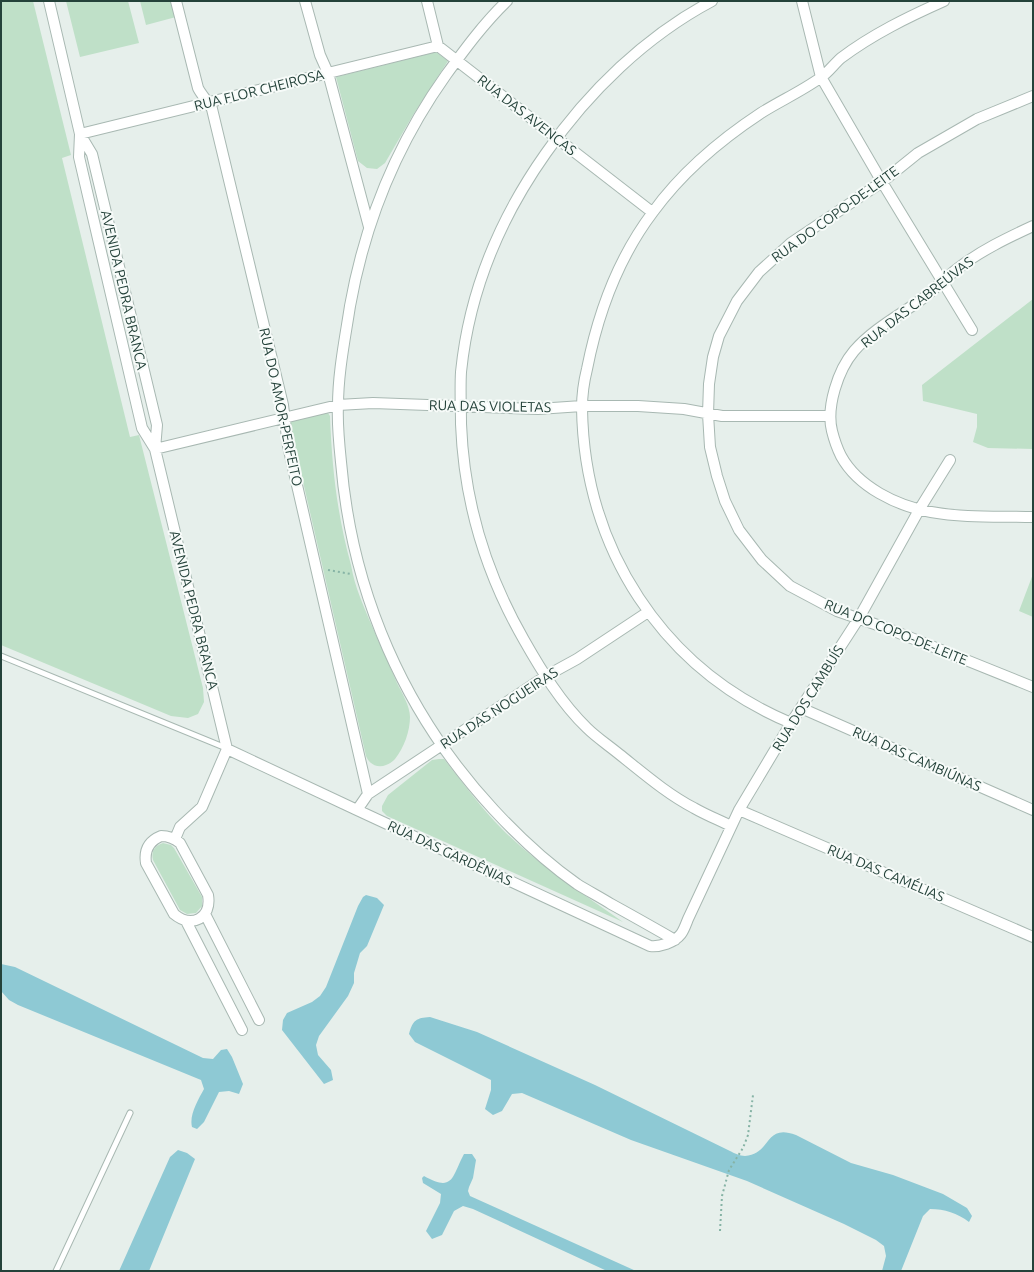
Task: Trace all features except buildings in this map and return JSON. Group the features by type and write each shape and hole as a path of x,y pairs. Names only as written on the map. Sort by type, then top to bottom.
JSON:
{"street":[{"name":"AVENIDA PEDRA BRANCA","path":"48,1 80,134 79,157 142,428 155,449 227,748"},
{"name":"RUA DO AMOR-PERFEITO","path":"176,1 198,88 208,102 213,116 285,417 288,446 368,794"},
{"path":"305,1 320,55 328,73 369,227"},
{"path":"427,1 438,46"},
{"path":"507,1 476,35 457,60 418,118 383,187 369,227 353,289 345,338 338,405 343,487 350,530 360,575 374,618 396,669 420,714 465,776 493,809 551,864 578,884 675,940"},
{"path":"712,1 695,10 663,33 608,78 587,100 556,138 534,170 510,211 493,246 483,274 466,339 461,373 461,406 462,440 476,526 500,595 519,632 546,676 567,705 587,728 662,788 693,808 732,826"},
{"path":"802,1 821,78 972,330"},
{"path":"791,724 768,714 735,694 706,673 684,654 664,633 648,612 622,570 599,514 590,478 584,442 582,406 590,355 597,325 607,296 620,267 636,237 652,212 672,187 708,152 731,134 763,112 821,78 840,59 883,30 944,1"},
{"name":"RUA FLOR CHEIROSA","path":"80,134 438,46"},
{"name":"RUA DAS AVENCAS","path":"438,46 652,212"},
{"name":"RUA DO COPO-DE-LEITE","path":"1033,96 977,119 918,152 882,182 791,243 759,272 746,288 727,319 719,336 713,357 709,384 708,414 710,447 725,501 739,530 762,560 790,586 837,611 889,629 1033,686"},
{"name":"AVENIDA PEDRA BRANCA","path":"80,134 92,154 157,425 155,449"},
{"name":"RUA DAS CABREÚVAS","path":"1033,226 985,250 957,268 930,293 866,339 845,363 835,389 830,416 831,428 835,443 841,456 860,479 885,496 919,510 957,515 1033,517"},
{"name":"RUA DAS VIOLETAS","path":"155,449 338,405 373,403 538,409 582,406 638,406 684,409 708,414 746,417 830,416"},
{"name":"RUA DOS CAMBUÍS","path":"675,940 680,935 688,919 739,810 801,708 859,618 919,510 950,460"},
{"name":"RUA DAS NOGUEIRAS","path":"357,810 368,794 441,744 546,676 577,659 648,612"},
{"name":"RUA DAS CAMBIÚNAS","path":"801,708 1033,810"},
{"path":"175,839 180,828 202,807 227,748"},
{"name":"RUA DAS GARDÊNIAS","path":"227,748 650,946 658,946 675,940"},
{"name":"RUA DAS CAMÉLIAS","path":"739,810 1033,937"},
{"path":"161,836 168,836 180,843 208,895 209,902 205,914 200,919 186,921 180,919 174,914 146,863 146,849 155,839 161,836"},
{"path":"205,914 259,1020"},
{"path":"186,921 242,1030"}],"lane":[{"path":"1,656 227,748"},
{"path":"56,1271 130,1113"}],"path":[{"path":"316,569 360,575"},
{"path":"720,1231 722,1196 726,1179 733,1162 746,1142 753,1095"}],"green space":[{"path":"1,1 33,1 71,155 62,158 130,437 139,435 203,688 204,702 198,714 188,718 171,716 1,645"},
{"path":"66,1 128,1 139,43 80,57"},
{"path":"140,1 172,1 176,17 146,25"},
{"path":"436,52 448,61 413,115 385,163 377,169 367,168 358,161 336,77"},
{"path":"1033,299 1033,449 988,448 973,442 977,427 977,414 923,401 922,385"},
{"path":"328,413 330,416 334,473 342,528 355,581 369,619 410,713 409,728 401,750 395,759 383,766 371,763 366,756 290,425 291,420"},
{"path":"1033,574 1033,617 1019,611"},
{"path":"444,759 487,813 530,855 623,922 387,816 382,811 382,806 388,795 432,760"},
{"path":"163,843 171,845 174,848 202,897 202,906 196,913 187,914 180,910 153,860 152,854 154,850 157,846"}],"water":[{"path":"366,895 377,898 384,905 367,946 360,953 354,973 354,983 348,996 319,1036 316,1045 318,1055 331,1070 333,1080 324,1084 282,1030 283,1020 287,1013 312,1002 320,996 326,987 358,906 363,897"},
{"path":"1,964 15,967 203,1058 213,1059 221,1050 227,1049 232,1057 243,1084 239,1094 229,1091 219,1092 204,1122 197,1129 192,1127 191,1122 193,1113 204,1089 201,1080 9,1000 1,991"},
{"path":"430,1017 477,1032 595,1085 741,1156 754,1154 760,1150 773,1136 778,1133 786,1132 796,1135 851,1163 893,1175 943,1194 967,1208 972,1216 969,1222 951,1212 930,1209 923,1216 901,1271 882,1271 886,1256 884,1246 876,1240 844,1224 747,1181 631,1140 522,1093 512,1094 502,1111 493,1115 485,1109 491,1090 491,1080 415,1042 409,1034 412,1026 418,1019"},
{"path":"178,1150 187,1153 195,1159 149,1271 119,1271 170,1157"},
{"path":"464,1154 472,1154 476,1160 473,1178 468,1191 470,1196 636,1271 607,1271 473,1209 463,1206 454,1211 442,1235 432,1239 426,1231 440,1203 441,1194 423,1183 422,1178 424,1176 441,1183 451,1180"}]}
